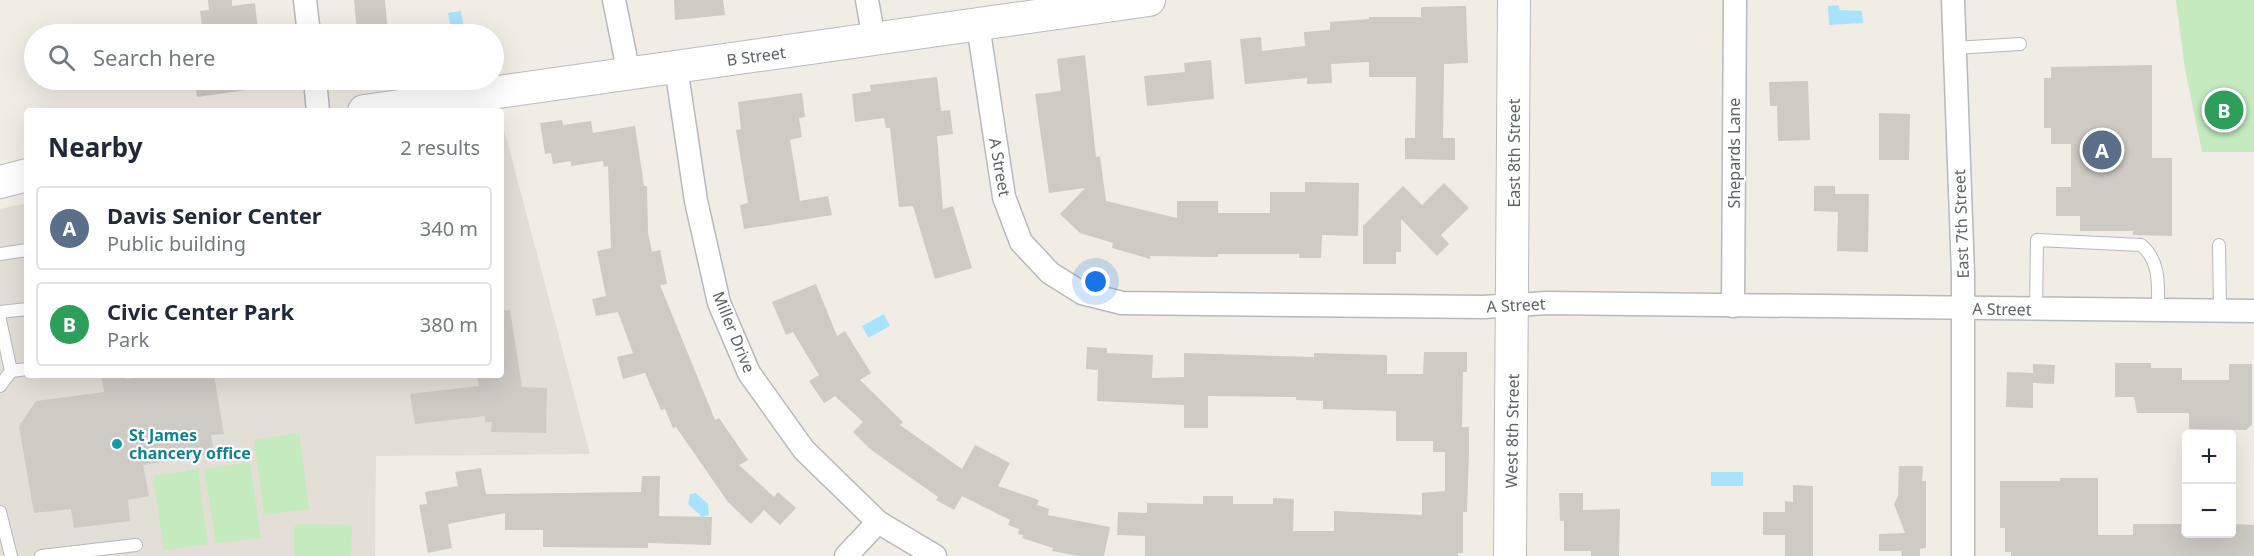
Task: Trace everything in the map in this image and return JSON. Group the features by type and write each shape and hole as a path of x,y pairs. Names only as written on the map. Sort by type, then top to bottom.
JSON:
{"street":[{"path":"305,0 308,24"},
{"path":"614,0 629,74"},
{"path":"867,0 874,39"},
{"name":"East 8th Street","path":"1513,306 1514,0"},
{"name":"Shepards Lane","path":"1733,306 1735,0"},
{"name":"East 7th Street","path":"1953,0 1963,309 1963,556"},
{"name":"B Street","path":"385,108 978,25 1130,1"},
{"name":"A Street","path":"978,25 1004,197 1022,242 1050,273 1082,293 1122,303 1513,306 1547,303 2254,311"},
{"name":"Miller Drive","path":"676,67 696,201 719,303 749,373 804,450 878,522 936,556"},
{"path":"316,90 318,108"},
{"path":"0,182 24,176"},
{"name":"West 8th Street","path":"1510,556 1513,306"},
{"path":"846,556 878,522"}],"lane":[{"path":"1954,48 2020,44"},
{"path":"2036,310 2037,240 2142,245 2151,253 2158,274 2158,311"},
{"path":"2219,245 2220,311"},
{"path":"0,254 24,250"},
{"path":"0,312 24,309"},
{"path":"0,320 11,371"},
{"path":"0,386 11,371 24,369"},
{"path":"0,512 11,556"},
{"path":"41,556 136,545"}],"shaded area":[{"path":"504,129 590,454 376,456 375,556 0,556 0,209 24,204 24,378 504,378"}],"green space":[{"path":"2176,0 2254,0 2254,152 2202,152 2185,69"},
{"path":"299,433 309,509 264,515 254,440"},
{"path":"250,462 261,538 216,543 204,469"},
{"path":"198,469 208,544 164,551 153,476"},
{"path":"300,524 352,525 351,556 294,556 294,527"}],"water":[{"path":"1838,5 1840,10 1862,11 1863,23 1829,25 1828,6"},
{"path":"461,11 463,24 450,24 448,13"},
{"path":"884,314 890,326 868,338 862,326"},
{"path":"1711,472 1743,472 1743,486 1711,486"},
{"path":"696,493 708,504 709,515 702,517 688,504 690,494"}],"building":[{"path":"208,0 232,0 232,6 255,3 257,24 202,24 200,11 209,10"},
{"path":"354,0 385,0 387,24 356,24"},
{"path":"674,0 723,0 725,15 675,20"},
{"path":"1466,6 1468,63 1444,64 1443,138 1455,138 1455,160 1405,159 1405,138 1415,138 1416,77 1369,77 1369,62 1331,64 1332,83 1307,84 1307,78 1245,84 1240,39 1261,37 1262,51 1305,46 1304,32 1330,30 1330,22 1369,19 1369,17 1421,17 1421,7"},
{"path":"1085,55 1096,157 1100,156 1106,201 1177,218 1177,201 1218,201 1218,213 1270,213 1270,192 1305,192 1305,182 1359,183 1358,236 1322,235 1321,258 1299,258 1299,254 1218,254 1218,257 1150,256 1150,259 1112,248 1113,243 1080,233 1060,214 1085,188 1049,193 1035,94 1061,91 1057,59"},
{"path":"1211,60 1214,99 1147,106 1144,76 1185,72 1184,63"},
{"path":"2152,65 2152,158 2172,158 2172,236 2133,235 2133,231 2080,231 2080,216 2056,216 2056,187 2071,187 2071,144 2051,144 2051,128 2044,128 2044,78 2051,78 2051,67"},
{"path":"937,77 941,111 950,110 953,134 937,136 943,209 953,206 972,268 935,279 913,206 899,207 890,128 886,128 884,118 855,122 852,94 871,91 870,85"},
{"path":"1808,81 1810,140 1778,141 1777,106 1770,106 1769,82"},
{"path":"196,90 247,90 197,97"},
{"path":"802,93 805,117 799,118 802,137 790,140 800,201 828,196 832,215 744,229 740,205 748,203 736,130 741,129 738,102"},
{"path":"1879,113 1910,114 1909,160 1879,160"},
{"path":"562,120 563,125 591,121 593,133 635,126 644,186 647,186 648,233 652,252 660,250 667,284 660,285 715,420 719,418 748,460 739,465 774,497 778,492 796,508 780,525 764,510 751,524 728,502 676,427 673,428 665,409 661,410 645,373 623,379 617,357 633,353 618,312 596,316 592,299 606,296 597,251 611,248 608,166 604,167 603,161 571,166 571,161 553,164 551,153 545,154 540,123"},
{"path":"1444,183 1469,208 1441,235 1449,244 1437,256 1401,219 1401,252 1396,252 1396,264 1363,264 1363,226 1403,186 1422,205"},
{"path":"1814,186 1835,186 1835,194 1869,194 1868,252 1837,251 1838,212 1814,211"},
{"path":"816,284 837,336 845,331 871,373 860,380 903,422 900,425 962,469 975,445 1010,463 998,486 1039,500 1037,505 1049,509 1048,515 1110,527 1104,556 1079,556 1052,551 1053,548 1022,538 1023,535 1018,534 1019,529 1008,525 1010,520 962,496 954,510 936,500 938,497 870,449 853,432 863,422 835,396 824,403 809,381 819,375 793,332 786,335 772,302"},
{"path":"510,310 522,387 547,388 546,433 491,432 492,422 485,422 485,416 415,424 410,394 479,386 478,378 504,378 504,311"},
{"path":"1087,347 1107,348 1107,353 1153,355 1152,378 1184,377 1184,353 1314,357 1314,353 1387,355 1387,374 1423,374 1424,352 1467,352 1467,372 1463,372 1462,427 1469,427 1469,452 1467,512 1463,512 1463,553 1458,553 1458,556 1145,556 1145,536 1117,535 1118,512 1147,513 1147,503 1203,504 1203,496 1233,496 1233,504 1273,504 1273,498 1294,499 1293,531 1334,531 1334,511 1422,515 1422,493 1445,491 1445,452 1433,452 1433,441 1396,441 1396,411 1323,409 1323,401 1296,400 1296,397 1208,396 1208,428 1184,428 1184,405 1097,401 1098,370 1086,369"},
{"path":"2115,363 2151,363 2151,368 2182,368 2182,380 2229,380 2229,364 2252,364 2252,425 2246,430 2189,429 2189,413 2137,413 2134,397 2115,397"},
{"path":"2033,364 2055,365 2054,384 2033,383 2033,408 2006,407 2007,372 2033,373"},
{"name":"St James chancery office","path":"102,378 215,378 224,434 211,435 214,453 143,465 149,496 128,500 130,521 74,528 71,509 34,513 19,426 36,401 104,392"},
{"path":"1899,466 1923,466 1922,481 1926,481 1926,548 1920,549 1920,556 1902,556 1901,551 1879,551 1879,534 1905,533 1894,504 1898,496"},
{"path":"481,468 486,494 641,492 642,476 660,476 659,516 712,517 711,545 648,543 648,548 543,547 543,530 505,530 505,513 448,524 452,548 428,553 419,505 427,504 425,492 458,486 455,472"},
{"path":"2060,478 2098,478 2098,535 2133,535 2133,524 2181,524 2182,538 2236,538 2236,524 2254,525 2254,556 2011,556 2011,552 2005,552 2005,528 2000,528 2000,481 2060,481"},
{"path":"1793,485 1813,486 1813,556 1785,556 1785,535 1763,535 1763,512 1785,512 1785,501 1793,502"},
{"path":"1559,493 1583,493 1583,510 1620,509 1619,556 1591,556 1591,551 1564,551 1564,521 1560,521"}],"place":[{"name":"Civic Center Park","path":"2224,110"},
{"name":"Davis Senior Center","path":"2102,150"},
{"name":"St James chancery office","path":"117,444"}]}
